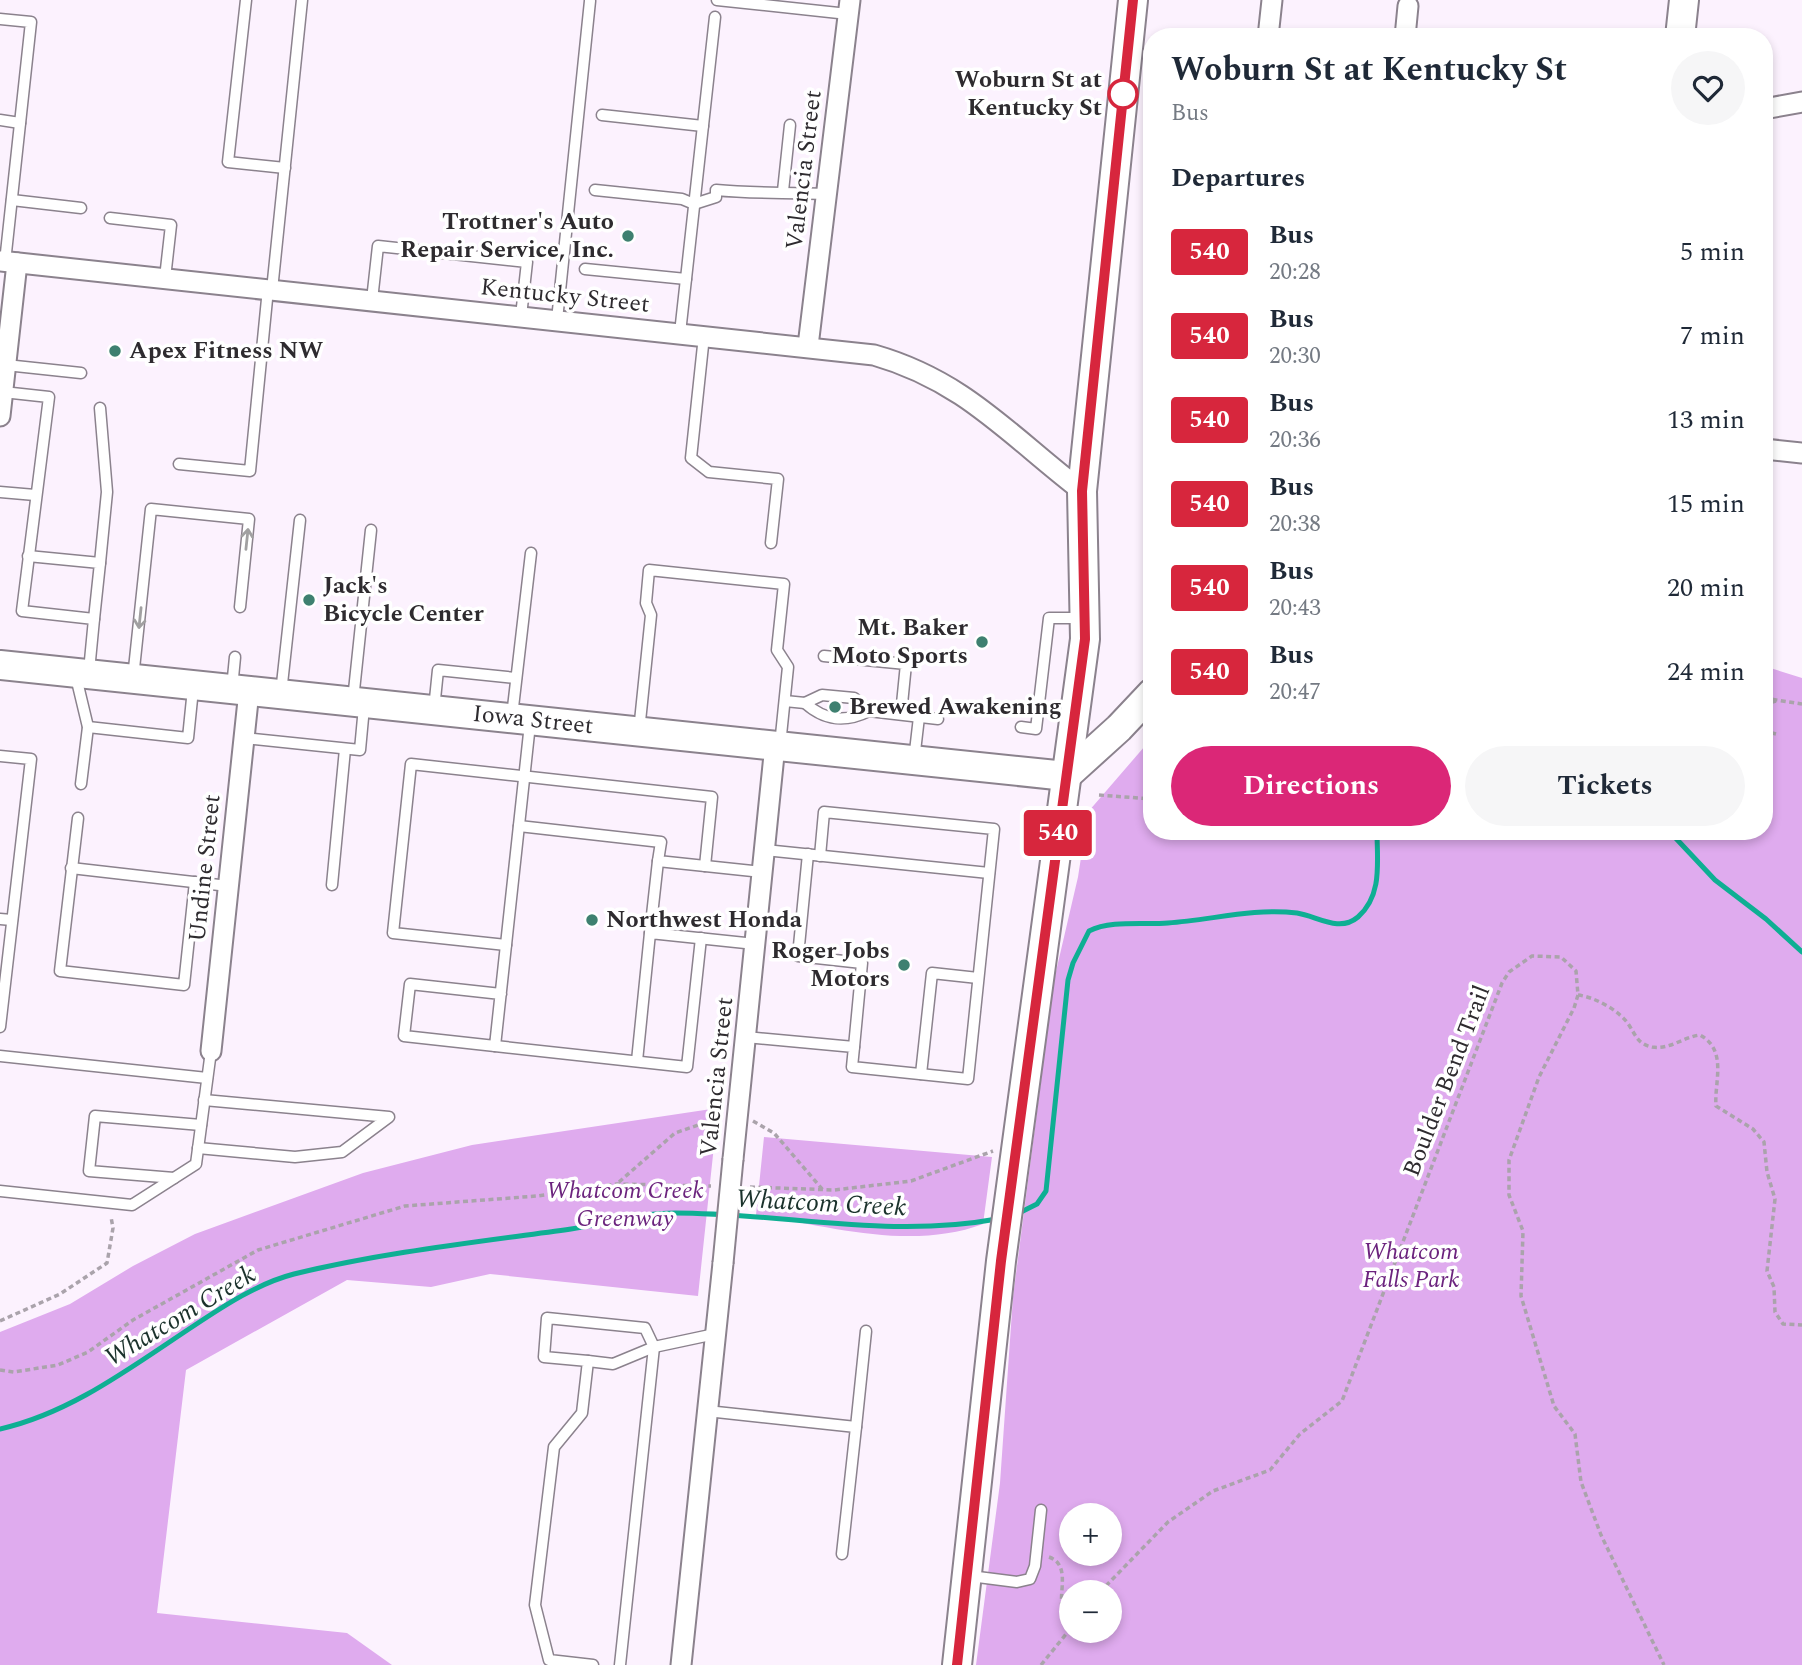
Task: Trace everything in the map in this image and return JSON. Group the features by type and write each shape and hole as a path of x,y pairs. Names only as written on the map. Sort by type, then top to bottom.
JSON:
{"main road":[{"path":"957,1665 1001,1261 1006,1157 1085,639 1082,491 1133,0"},
{"path":"1681,28 1684,0"},
{"name":"Iowa Street","path":"0,665 1066,776"},
{"path":"1066,776 1143,703"}],"street":[{"path":"1269,28 1272,0"},
{"path":"1406,28 1408,6"},
{"name":"Valencia Street","path":"807,346 849,7"},
{"path":"1773,107 1802,102"},
{"name":"Kentucky Street","path":"8,262 680,332 874,355 929,374 980,407 1082,491"},
{"path":"0,416 6,365 8,262"},
{"path":"1773,450 1802,453"},
{"name":"Undine Street","path":"211,1051 244,738 240,690"},
{"name":"Valencia Street","path":"681,1665 762,872 778,746"}],"lane":[{"path":"246,0 228,162 285,168"},
{"path":"179,464 250,471 302,0"},
{"path":"717,0 849,7"},
{"path":"557,320 590,1"},
{"path":"680,332 715,18"},
{"path":"0,19 31,22 8,262"},
{"path":"602,115 703,126"},
{"path":"0,120 20,122"},
{"path":"783,191 790,125"},
{"path":"595,190 682,198 694,204 716,197 716,190 769,195 783,191 826,194"},
{"path":"12,200 81,208"},
{"path":"110,218 171,225 165,278"},
{"path":"372,300 378,246 527,262 522,316"},
{"path":"585,269 686,279"},
{"path":"704,335 691,458 709,472 778,479 771,543"},
{"path":"6,365 81,373"},
{"path":"3,391 49,397 22,611 94,619"},
{"path":"82,784 88,727 82,673 94,619 107,492 100,408"},
{"path":"0,492 35,495"},
{"path":"133,678 151,509 249,519 240,607"},
{"path":"281,694 300,520"},
{"path":"244,738 360,750 359,702 371,530"},
{"path":"495,1046 524,776 516,678 531,553"},
{"path":"28,556 100,563"},
{"path":"639,731 651,615 646,603 649,570 784,584 777,650 788,667 778,746"},
{"path":"1021,727 1036,729 1049,618 1084,618"},
{"path":"824,656 906,664 901,715"},
{"path":"235,657 240,690"},
{"path":"433,710 438,670 516,678"},
{"path":"88,727 188,738 193,685"},
{"path":"785,701 805,703 822,695 854,698 869,711"},
{"path":"805,703 820,716 851,720 869,711 938,719"},
{"path":"914,760 919,717"},
{"path":"332,885 345,749"},
{"path":"0,756 31,759 0,1027"},
{"path":"506,945 393,933 411,764 712,797 705,866"},
{"path":"808,854 798,956 862,962 852,1067 968,1079 993,829 824,811 820,856"},
{"path":"78,818 60,971 184,985 195,882"},
{"path":"519,827 661,842 636,1061"},
{"path":"765,850 989,873"},
{"path":"658,861 762,872"},
{"path":"71,868 228,886"},
{"path":"0,919 12,920"},
{"path":"650,933 755,944"},
{"path":"501,994 410,984 404,1036 687,1067 701,938"},
{"path":"921,1074 932,973 978,978"},
{"path":"746,1037 854,1047"},
{"path":"0,1191 132,1205 196,1164 211,1051"},
{"path":"0,1056 207,1078"},
{"path":"198,1148 295,1157 342,1152 389,1117 204,1100"},
{"path":"174,1178 89,1171 95,1116 201,1125"},
{"path":"620,1665 654,1347 645,1328 547,1318 544,1357 613,1364 654,1347 715,1334"},
{"path":"842,1554 866,1331"},
{"path":"589,1361 582,1413 554,1447 536,1605 549,1660 593,1665"},
{"path":"707,1411 856,1427"},
{"path":"966,1576 1022,1582 1032,1575 1041,1510"}],"path":[{"path":"1773,700 1802,704"},
{"path":"1773,702 1779,701"},
{"path":"1098,795 1143,798"},
{"name":"Boulder Bend Trail","path":"1112,1580 1168,1522 1213,1491 1270,1470 1300,1434 1342,1401 1502,983 1520,962 1545,954 1561,957 1570,964 1579,982 1578,995"},
{"path":"1664,1665 1601,1535 1581,1482 1575,1434 1554,1406 1521,1296 1523,1231 1509,1195 1509,1160 1539,1077 1578,995 1595,999 1622,1018 1639,1041 1652,1047 1665,1047 1700,1035 1711,1045 1719,1073 1716,1106 1754,1129 1764,1142 1767,1172 1775,1199 1767,1271 1774,1287 1775,1312 1783,1324 1802,1325"},
{"path":"617,1184 675,1133 713,1120"},
{"path":"752,1121 774,1133 823,1190"},
{"path":"750,1187 823,1190 911,1181 1006,1157"},
{"path":"0,1370 14,1372 58,1365 88,1352 133,1320 258,1250 405,1206 537,1196 617,1184 713,1186"},
{"path":"0,1321 60,1294 107,1263 114,1228 109,1202"},
{"path":"1036,1556 1054,1558 1060,1565 1062,1580"},
{"path":"1041,1665 1059,1643"}],"green space":[{"name":"Whatcom Falls Park","path":"1773,669 1802,678 1802,1665 976,1665 1000,1483 1013,1297 1054,980 1078,877 1088,812 1143,748 1143,840 1773,840"},
{"path":"718,1108 698,1296 490,1274 431,1287 347,1280 186,1370 157,1613 347,1633 392,1665 0,1665 0,1332 70,1304 133,1266 195,1234 363,1173 472,1145"},
{"name":"Whatcom Creek Greenway","path":"764,1137 992,1157 983,1224 928,1236 899,1236 841,1230 756,1215"}],"waterway":[{"name":"Whatcom Creek","path":"1017,1214 1037,1204 1046,1191 1068,980 1073,963 1089,931 1117,924 1168,923 1264,912 1297,913 1336,924 1351,922 1372,898 1378,866 1377,840"},
{"name":"Whatcom Creek","path":"1677,840 1715,880 1766,919 1802,952"},
{"name":"Whatcom Creek","path":"0,1429 27,1422 77,1400 255,1289 281,1278 328,1266 662,1213 715,1214 876,1226 957,1224 997,1219"}],"bus line":[{"name":"540","path":"957,1665 1001,1261 1085,639 1082,491 1133,0"}],"place":[{"name":"Woburn St at Kentucky St","path":"1123,94"},
{"name":"Trottner's Auto Repair Service, Inc.","path":"628,236"},
{"name":"Apex Fitness NW","path":"115,351"},
{"name":"Jack's Bicycle Center","path":"309,600"},
{"name":"Mt. Baker Moto Sports","path":"982,642"},
{"name":"Brewed Awakening","path":"835,707"},
{"name":"Northwest Honda","path":"592,920"},
{"name":"Roger Jobs Motors","path":"904,965"}]}
